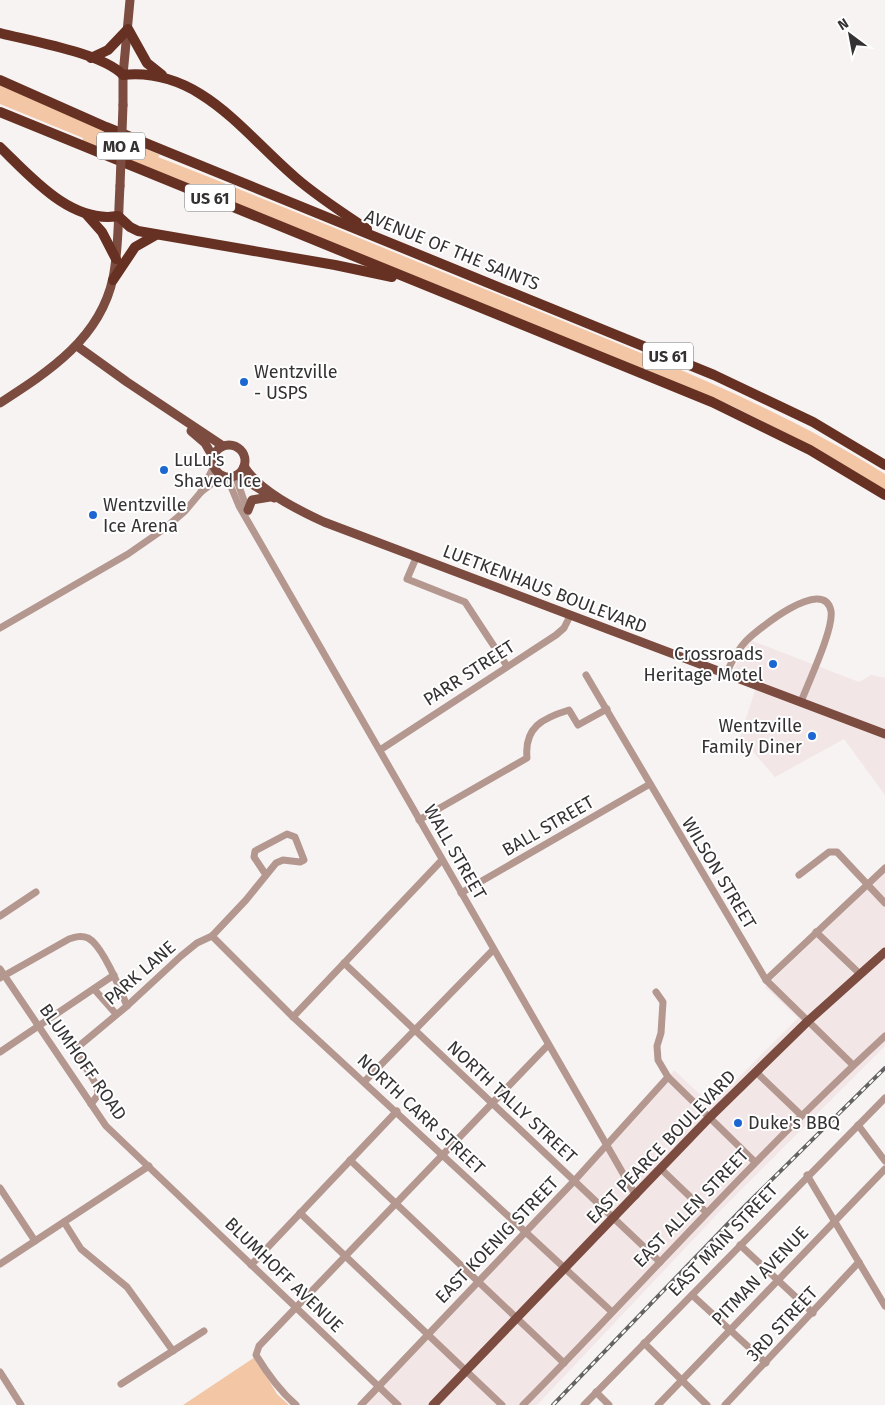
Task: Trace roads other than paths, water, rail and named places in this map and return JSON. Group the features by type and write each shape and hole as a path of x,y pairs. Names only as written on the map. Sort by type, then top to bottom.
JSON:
{"highway":[{"path":"91,58 108,50 128,28 147,63 165,78"},
{"path":"0,33 107,63 123,75 140,74 165,78 181,84 227,112 295,177 335,208 387,242"},
{"name":"AVENUE OF THE SAINTS","path":"0,80 89,120 747,390 813,422 885,465"},
{"name":"US 61","path":"0,112 745,417 810,450 885,496"},
{"path":"0,147 41,186 84,213 102,232 116,259"},
{"path":"84,213 103,218 118,216 130,227 156,235 335,264 421,283"},
{"path":"112,280 135,247 156,235"}],"main road":[{"name":"MO A","path":"118,216 123,75 130,0"},
{"path":"0,403 50,370 77,346 89,332 112,280 116,259 118,216"},
{"path":"77,346 223,446"},
{"path":"148,396 198,436 205,443 213,462 230,476 244,466 244,459 240,450 230,445 223,446 217,450 213,462"},
{"name":"LUETKENHAUS BOULEVARD","path":"244,466 254,478 281,500"},
{"name":"LUETKENHAUS BOULEVARD","path":"230,476 324,522 885,734"},
{"path":"248,510 252,500 270,497"},
{"name":"EAST PEARCE BOULEVARD","path":"433,1405 710,1117 808,1021 885,952"}],"street":[{"path":"201,492 213,462"},
{"path":"0,628 128,554 179,516 201,492 230,476"},
{"name":"WALL STREET","path":"230,476 248,510 249,522"},
{"name":"WALL STREET","path":"230,476 238,506 249,522 493,950 636,1196"},
{"path":"416,558 407,579 465,602 507,666"},
{"path":"726,674 746,641 778,616 809,599 824,601 829,606 831,614 829,627 801,702"},
{"name":"PARR STREET","path":"380,750 564,628 570,616"},
{"name":"WILSON STREET","path":"586,675 766,980 853,1065"},
{"path":"419,820 527,758 526,742 538,724 546,718 569,710 578,725 607,709"},
{"name":"BALL STREET","path":"461,893 650,784"},
{"name":"PARK LANE","path":"90,1104 98,1095 97,1086 77,1053 79,1046 127,1006 187,951 198,942 212,936 246,900 276,863 283,860 300,862 304,860 295,837 287,834 255,850 254,857 266,875"},
{"path":"799,875 829,852 837,852 866,885 885,902"},
{"path":"293,1017 442,860"},
{"path":"766,980 885,868"},
{"path":"0,916 36,892"},
{"path":"816,932 860,974"},
{"path":"1,974 77,936 92,941 114,975 127,1006"},
{"name":"NORTH CARR STREET","path":"212,936 293,1017 444,1154 612,1312"},
{"path":"364,1082 493,950"},
{"name":"NORTH TALLY STREET","path":"344,963 490,1104 575,1180 660,1262"},
{"name":"BLUMHOFF ROAD","path":"1,974 40,1027 106,1126 149,1166"},
{"path":"0,1052 40,1027 114,975"},
{"path":"94,989 116,1014"},
{"path":"656,992 663,1002 661,1032 657,1046 658,1060 668,1077 755,1162"},
{"name":"EAST ALLEN STREET","path":"523,1405 755,1162 885,1036"},
{"path":"296,1405 282,1391 256,1355 260,1346 548,1044"},
{"path":"756,1072 802,1115"},
{"name":"EAST KOENIG STREET","path":"361,1405 575,1180 668,1077"},
{"name":"EAST MAIN STREET","path":"584,1405 807,1175 885,1098"},
{"path":"251,1265 397,1111"},
{"path":"858,1125 885,1161"},
{"path":"350,1160 395,1205 564,1364"},
{"path":"0,1264 149,1166"},
{"name":"BLUMHOFF AVENUE","path":"149,1166 398,1405"},
{"path":"661,1169 706,1212"},
{"name":"PITMAN AVENUE","path":"658,1405 834,1220 885,1170"},
{"path":"807,1175 885,1306"},
{"path":"0,1188 35,1241"},
{"path":"300,1213 502,1405"},
{"path":"64,1222 81,1249 126,1287 173,1351"},
{"path":"740,1245 813,1313"},
{"name":"3RD STREET","path":"725,1405 859,1262"},
{"path":"692,1295 766,1363"},
{"path":"121,1384 204,1331"},
{"path":"644,1343 707,1405"},
{"path":"0,1372 21,1405"},
{"path":"596,1392 609,1405"}],"railway":[{"path":"553,1405 746,1205 885,1068"}],"place":[{"name":"Wentzville - USPS","path":"244,382"},
{"name":"LuLu's Shaved Ice","path":"164,470"},
{"name":"Wentzville Ice Arena","path":"93,515"},
{"name":"Crossroads Heritage Motel","path":"773,664"},
{"name":"Wentzville Family Diner","path":"812,736"},
{"name":"Duke's BBQ","path":"738,1123"}]}
